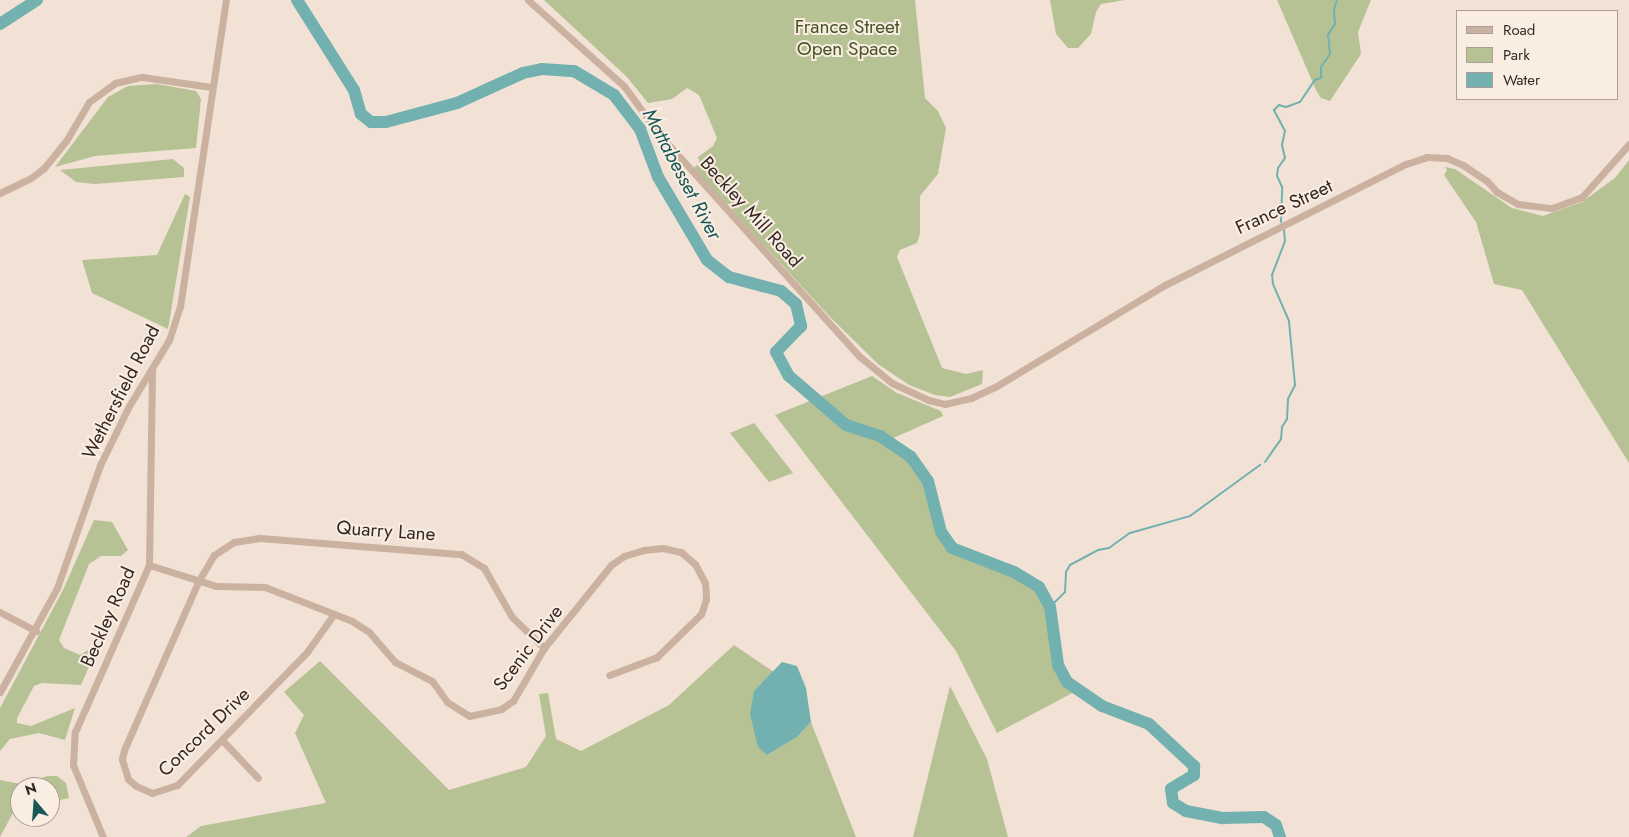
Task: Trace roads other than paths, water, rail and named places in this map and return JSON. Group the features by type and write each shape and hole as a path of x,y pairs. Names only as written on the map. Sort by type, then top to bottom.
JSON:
{"street":[{"name":"Wethersfield Road","path":"0,692 36,631 57,588 100,465 129,406 169,340 180,307 211,87 226,0"},
{"name":"Beckley Mill Road","path":"528,0 624,86 658,134 859,356 892,383 928,400 944,404"},
{"path":"0,193 31,178 44,168 66,141 89,102 115,83 142,77 211,87"},
{"name":"France Street","path":"944,404 971,398 995,387 1164,285 1406,164 1427,157 1447,158 1463,165 1487,181 1496,192 1518,204 1552,208 1582,197 1629,144"},
{"name":"Beckley Road","path":"103,837 73,765 75,732 149,565 152,370"},
{"name":"Quarry Lane","path":"199,580 214,555 234,542 246,539 461,554 484,568 512,617 544,648"},
{"name":"Scenic Drive","path":"149,565 216,586 264,587 360,625 395,662 432,681 447,702 469,716 501,708 513,700 544,648 617,562 644,550 663,548 681,552 695,564 705,583 706,599 702,614 657,657 609,675"},
{"name":"Concord Drive","path":"199,580 124,750 124,770 136,786 146,792 164,791 177,785 307,652 334,614"},
{"path":"0,612 36,631"},
{"path":"222,740 258,778"}],"water":[{"path":"782,662 797,666 806,688 811,722 797,737 767,755 758,747 750,714 754,691"}],"waterway":[{"name":"Mattabesset River","path":"0,24 37,0"},
{"name":"Mattabesset River","path":"297,0 354,90 361,114 371,122 386,122 457,103 523,73 542,69 574,71 614,95 640,129 658,177 707,260 729,277 781,291 796,304 801,326 776,352 789,376 846,425 880,436 911,457 928,481 941,532 952,548 1014,572 1039,587 1050,607 1058,665 1067,682 1102,706 1149,724 1194,766 1194,775 1171,789 1173,803 1186,811 1223,818 1264,817 1276,825 1280,837"},
{"path":"1281,222 1282,187 1277,176 1278,168 1285,158 1282,145 1285,131 1274,110 1279,105 1286,107 1300,102 1315,80 1321,78 1321,67 1330,54 1328,35 1335,24 1334,9 1337,0"},
{"path":"1265,462 1281,439 1282,427 1287,419 1288,399 1295,385 1289,321 1273,284 1272,275 1285,241 1284,230"},
{"path":"1050,607 1065,592 1066,572 1070,565 1098,550 1109,548 1130,533 1190,516 1260,465"}],"park label":[{"name":"France Street Open Space","path":"847,38"}]}
